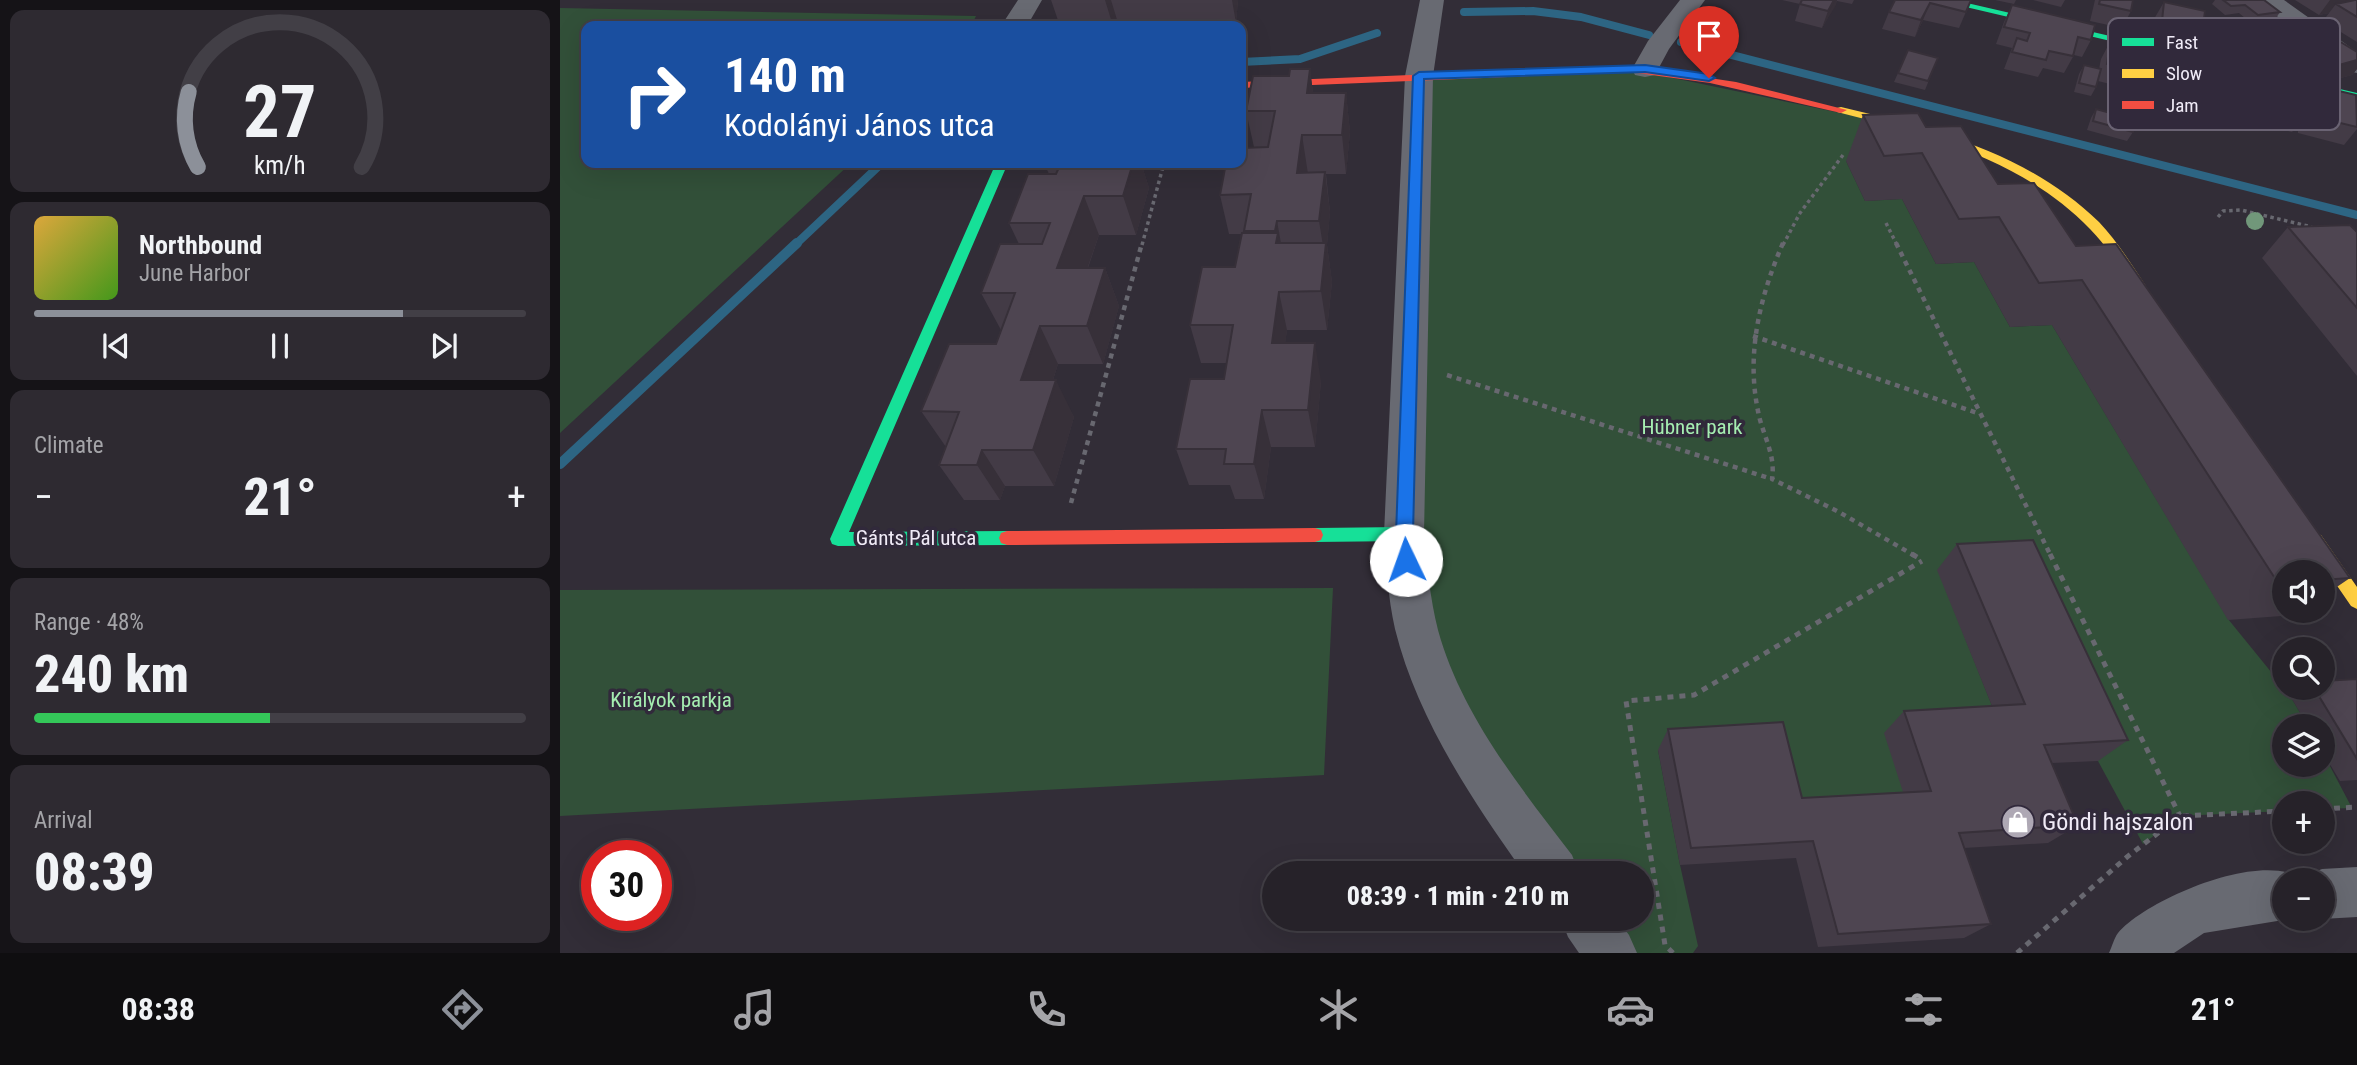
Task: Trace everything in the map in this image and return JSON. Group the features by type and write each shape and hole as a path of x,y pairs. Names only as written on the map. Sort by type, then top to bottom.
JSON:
{"street":[{"path":"1017,21 1030,0"},
{"path":"1432,0 1419,76 1404,534 1409,595 1425,652 1454,721 1499,797 1545,861"},
{"path":"1645,69 1657,47 1693,0"},
{"path":"1941,0 2108,39"},
{"path":"2268,0 2293,18"},
{"path":"2340,53 2357,65"},
{"path":"1249,85 1419,76 1645,69 1709,78 1927,131 1970,145 2006,161 2041,180 2095,226 2148,298"},
{"name":"Gánts Pál utca","path":"1000,168 838,539 1404,534"},
{"path":"2303,523 2357,601"},
{"path":"2335,893 2357,892"},
{"path":"2135,953 2161,928 2189,912 2232,899 2272,897"},
{"path":"1595,931 1611,953"}],"path":[{"path":"1772,480 1775,468 1758,410 1753,335 1765,281 1776,253 1806,205 1843,155"},
{"path":"1061,537 1163,168"},
{"path":"2218,218 2223,211 2241,210 2318,229"},
{"path":"1886,223 2180,816"},
{"path":"1753,335 1981,414"},
{"path":"1410,363 1772,480 1839,512 1922,561 1694,695 1626,701 1665,945 1673,953"},
{"path":"2335,808 2357,807"},
{"path":"2017,953 2127,857 2180,816 2272,812"}],"green space":[{"path":"560,8 976,16 974,21 581,21 581,168 846,168 560,433"},
{"name":"Hübner park","path":"1630,69 1927,131 1846,161 1865,201 1902,199 1936,264 1974,262 2010,327 2052,325 2228,619 2272,673 2272,700 2293,700 2301,714 2272,714 2272,777 2335,776 2352,808 2335,809 2335,791 2272,791 2272,812 2180,816 2143,844 2098,761 1938,570 2000,726 1909,809 1786,817 1658,750 1698,946 1693,953 1611,953 1595,931 1654,931 1654,861 1545,861 1499,797 1425,652 1419,76"},
{"name":"Királyok parkja","path":"1333,588 1324,775 560,816 560,590"}],"building":[{"path":"1802,0 1834,0 1828,11 1800,4"},
{"path":"1895,0 1971,0 1966,12 1930,3 1921,20 1889,12"},
{"path":"2100,0 2133,0 2131,11 2099,4"},
{"path":"2223,0 2264,0 2280,12 2258,15 2245,5 2231,6"},
{"path":"2355,0 2357,17 2336,4"},
{"path":"2164,2 2205,11 2204,18 2162,18"},
{"path":"2012,5 2095,25 2091,40 2078,37 2073,56 2049,51 2046,60 2012,52 2017,38 2027,41 2030,33 2004,27"},
{"path":"2340,42 2357,52 2357,60 2340,65"},
{"path":"1908,50 1938,58 1928,81 1898,73"},
{"path":"2084,65 2101,69 2096,87 2079,83"},
{"path":"1290,69 1310,69 1307,93 1346,93 1342,135 1302,135 1297,173 1325,172 1319,221 1277,221 1275,231 1244,231 1251,194 1220,195 1225,168 1246,168 1246,148 1268,147 1275,111 1246,111 1253,76 1289,76"},
{"path":"2340,91 2356,95 2357,127 2340,123"},
{"path":"2096,109 2108,112 2108,125 2093,121"},
{"path":"1918,113 1926,127 1961,126 1998,184 2034,183 2076,246 2116,244 2350,578 2335,579 2335,560 2272,560 2272,574 2082,280 2039,283 1999,217 1959,219 1922,153 1884,156 1863,115"},
{"path":"1059,168 1131,168 1123,196 1084,196 1057,268 1105,268 1087,326 1040,326 1021,380 1056,380 1033,450 982,450 977,465 939,465 959,412 921,411 949,344 996,344 1015,293 981,293 1000,244 1042,244 1050,223 1009,223 1028,174 1056,174"},
{"path":"2350,225 2357,232 2357,308 2288,227"},
{"path":"1242,233 1278,233 1276,243 1326,243 1321,291 1279,292 1272,343 1315,343 1308,410 1262,410 1254,464 1224,464 1226,449 1176,449 1190,379 1224,379 1233,325 1190,325 1202,267 1235,267"},
{"path":"2033,540 2128,740 2044,745 2078,825 1959,833 1991,924 1838,934 1813,841 1691,848 1668,729 1783,722 1802,798 1931,791 1904,711 2025,704 1957,544"},
{"path":"2357,679 2357,759 2335,723 2335,714 2330,714 2321,700 2335,700 2335,680"}],"waterway":[{"path":"1464,12 1533,11 1581,17 1649,35"},
{"path":"1246,62 1300,59 1377,33"},
{"path":"1681,42 2357,215"},
{"path":"795,245 877,168"},
{"path":"560,464 797,243"}],"traffic: fast":[{"path":"1941,0 2108,39"},
{"path":"2340,92 2357,96"},
{"path":"1000,168 838,539 1007,538"},
{"path":"1315,535 1404,534"}],"traffic: slow":[{"path":"1841,110 1910,127 1977,150 2039,181 2095,226 2139,286"},
{"path":"2315,540 2357,601"}],"traffic: jam":[{"path":"1246,85 1630,69 1710,80 1841,110"},
{"path":"1007,538 1315,535"}],"place":[{"name":"Göndi hajszalon","path":"2018,822"}],"route":[{"path":"1406,560 1404,534 1419,76 1645,69 1709,78"}]}
